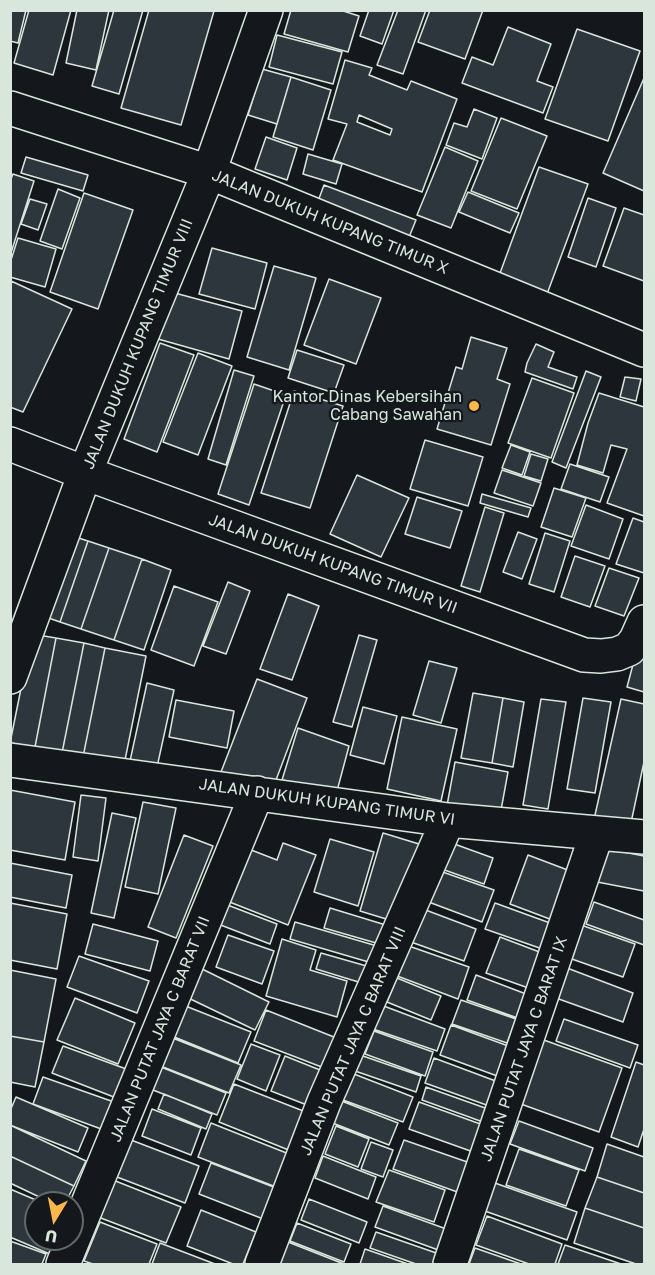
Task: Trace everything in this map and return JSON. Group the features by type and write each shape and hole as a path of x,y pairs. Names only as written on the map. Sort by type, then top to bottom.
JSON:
{"street":[{"name":"JALAN DUKUH KUPANG TIMUR VIII","path":"10,677 85,473 209,172 266,10"},
{"name":"JALAN DUKUH KUPANG TIMUR X","path":"10,108 209,172 645,350"},
{"name":"JALAN DUKUH KUPANG TIMUR VII","path":"10,444 584,655 601,657 629,649 645,622"},
{"name":"JALAN DUKUH KUPANG TIMUR VI","path":"10,759 448,820 645,837"},
{"name":"JALAN PUTAT JAYA C BARAT VII","path":"63,1264 257,793"},
{"name":"JALAN PUTAT JAYA C BARAT VIII","path":"262,1264 324,1102 448,820"},
{"name":"JALAN PUTAT JAYA C BARAT IX","path":"450,1264 597,833"}],"building":[{"path":"10,10 26,10 18,43 10,41"},
{"path":"29,10 71,10 53,75 14,63"},
{"path":"77,10 109,10 96,70 66,63"},
{"path":"114,10 143,10 119,94 92,86"},
{"path":"149,10 214,11 181,125 121,108"},
{"path":"291,10 340,10 359,16 348,52 284,34"},
{"path":"369,10 394,10 382,44 360,36"},
{"path":"398,10 426,10 403,74 377,65"},
{"path":"430,10 483,10 465,59 418,42"},
{"path":"508,27 551,44 537,81 553,87 543,113 462,83 472,57 493,65"},
{"path":"577,29 640,51 608,141 545,119"},
{"path":"277,35 342,52 333,84 269,67"},
{"path":"345,60 372,68 369,75 407,90 411,81 457,99 422,192 333,160 347,124 328,119","holes":["359,115 392,129 390,135 357,122"]},
{"path":"262,69 291,77 277,124 248,115"},
{"path":"291,77 331,90 313,150 273,137"},
{"path":"644,78 644,191 603,173"},
{"path":"474,109 497,118 482,159 446,145 454,123 467,127"},
{"path":"501,118 547,136 517,209 471,191"},
{"path":"266,137 297,148 287,180 255,169"},
{"path":"445,147 478,161 451,228 417,215"},
{"path":"308,154 342,164 336,184 303,174"},
{"path":"26,157 88,175 83,191 21,173"},
{"path":"539,167 588,184 544,302 496,284"},
{"path":"13,174 34,181 10,256 10,181"},
{"path":"324,185 416,220 405,247 314,212"},
{"path":"58,189 80,198 62,249 40,241"},
{"path":"468,192 519,213 510,233 459,212"},
{"path":"84,193 133,210 98,309 50,292"},
{"path":"588,198 616,208 596,267 568,257"},
{"path":"30,199 47,204 38,230 21,224"},
{"path":"624,208 644,215 644,281 603,266"},
{"path":"18,238 56,249 45,287 10,277 10,263"},
{"path":"212,248 267,263 255,309 199,294"},
{"path":"274,266 316,278 289,370 247,357"},
{"path":"329,279 381,298 356,364 304,345"},
{"path":"11,281 72,309 23,412 10,407"},
{"path":"171,292 242,311 229,359 158,339"},
{"name":"Kantor Dinas Kebersihan Cabang Sawahan","path":"471,337 507,348 497,379 510,384 491,445 437,429 456,367 462,369"},
{"path":"160,343 194,355 157,452 124,439"},
{"path":"536,344 554,352 548,367 577,377 573,389 525,372"},
{"path":"297,350 344,365 334,393 288,378"},
{"path":"198,353 232,366 198,455 163,442"},
{"path":"234,370 254,376 226,465 208,459"},
{"path":"586,371 601,377 566,468 552,462"},
{"path":"625,377 641,379 636,401 620,397"},
{"path":"532,378 574,393 551,458 508,443"},
{"path":"254,384 286,395 249,505 218,494"},
{"path":"294,391 343,406 310,508 261,493"},
{"path":"599,393 644,407 644,516 607,503 627,449 611,445 603,473 577,465"},
{"path":"425,440 483,457 468,506 410,489"},
{"path":"511,445 530,452 522,475 502,468"},
{"path":"531,454 548,459 541,481 524,476"},
{"path":"570,464 609,477 600,502 561,489"},
{"path":"502,470 541,483 533,506 494,493"},
{"path":"357,475 409,498 381,557 330,534"},
{"path":"554,488 586,498 572,537 541,527"},
{"path":"482,494 531,508 528,517 480,503"},
{"path":"417,497 462,511 450,548 405,534"},
{"path":"586,505 623,519 609,559 571,546"},
{"path":"485,507 504,513 480,592 461,586"},
{"path":"633,518 644,522 644,573 616,564"},
{"path":"518,532 537,539 522,579 503,572"},
{"path":"545,533 570,541 554,592 529,584"},
{"path":"69,535 88,541 60,622 40,615"},
{"path":"88,541 109,548 81,629 60,622"},
{"path":"109,548 142,559 114,640 81,629"},
{"path":"575,556 605,566 590,607 561,597"},
{"path":"142,559 171,570 144,650 114,640"},
{"path":"609,568 639,578 624,616 595,606"},
{"path":"228,582 250,591 226,654 203,646"},
{"path":"174,586 218,602 194,666 151,650"},
{"path":"288,594 319,606 292,680 260,669"},
{"path":"32,634 56,638 35,747 10,743"},
{"path":"359,635 377,640 352,727 333,722"},
{"path":"56,638 84,643 62,753 35,747"},
{"path":"639,642 644,644 644,692 627,687"},
{"path":"84,643 105,648 83,757 62,753"},
{"path":"105,648 146,656 124,765 83,757"},
{"path":"429,661 457,668 441,723 413,715"},
{"path":"257,679 307,698 276,780 221,772"},
{"path":"147,683 174,690 157,767 130,761"},
{"path":"473,693 503,698 492,763 461,758"},
{"path":"503,698 524,702 513,767 492,763"},
{"path":"583,698 611,702 595,793 567,789"},
{"path":"541,699 566,702 548,809 523,805"},
{"path":"621,699 644,704 644,762 629,832 593,824"},
{"path":"176,700 234,711 227,748 169,737"},
{"path":"363,707 397,716 384,764 350,755"},
{"path":"402,717 457,729 441,801 387,789"},
{"path":"298,728 349,746 337,791 282,780"},
{"path":"455,762 508,772 499,821 446,811"},
{"path":"10,790 75,802 65,860 10,850"},
{"path":"81,795 106,798 98,861 73,857"},
{"path":"143,802 176,808 158,894 125,887"},
{"path":"112,813 136,818 114,918 91,913"},
{"path":"383,833 419,844 396,922 360,911"},
{"path":"184,835 213,846 176,938 148,927"},
{"path":"330,839 374,852 358,906 314,892"},
{"path":"446,841 493,858 484,884 436,867"},
{"path":"283,843 316,855 288,925 227,901 246,848 277,860"},
{"path":"598,847 644,856 644,891 592,881"},
{"path":"528,855 573,872 555,921 510,904"},
{"path":"10,863 72,875 66,908 10,897"},
{"path":"437,870 494,890 482,922 426,901"},
{"path":"594,902 644,920 644,945 586,924"},
{"path":"10,903 67,914 57,969 10,960"},
{"path":"495,903 561,927 551,952 485,929"},
{"path":"225,904 277,924 270,944 218,924"},
{"path":"330,908 389,926 383,945 324,928"},
{"path":"423,909 476,929 464,961 411,942"},
{"path":"295,922 377,946 372,963 290,939"},
{"path":"93,924 158,941 150,971 85,954"},
{"path":"581,925 635,944 623,977 569,958"},
{"path":"228,935 274,951 262,984 216,967"},
{"path":"500,937 550,956 537,991 486,973"},
{"path":"282,939 316,950 310,970 347,981 337,1017 266,996"},
{"path":"403,944 469,967 458,999 392,974"},
{"path":"321,953 370,967 365,984 316,969"},
{"path":"79,956 149,981 137,1013 67,987"},
{"path":"194,965 269,1002 255,1030 180,994"},
{"path":"567,968 633,993 623,1022 556,998"},
{"path":"10,970 56,979 44,1042 10,1036"},
{"path":"476,975 534,997 526,1021 467,1000"},
{"path":"397,978 441,996 431,1020 387,1002"},
{"path":"75,998 135,1023 118,1064 57,1040"},
{"path":"461,1000 516,1019 507,1043 452,1024"},
{"path":"178,1003 251,1032 238,1063 167,1034"},
{"path":"381,1005 445,1029 437,1051 373,1029"},
{"path":"266,1010 344,1041 332,1071 254,1041"},
{"path":"564,1019 638,1045 630,1068 556,1041"},
{"path":"451,1025 511,1047 500,1077 440,1055"},
{"path":"374,1031 433,1052 425,1076 365,1054"},
{"path":"10,1036 44,1042 35,1087 10,1082"},
{"path":"170,1037 241,1065 229,1093 158,1065"},
{"path":"541,1039 622,1068 599,1132 518,1103"},
{"path":"251,1044 280,1055 266,1091 237,1079"},
{"path":"63,1046 129,1070 119,1099 52,1073"},
{"path":"360,1055 421,1076 416,1092 355,1071"},
{"path":"285,1056 320,1070 307,1105 271,1091"},
{"path":"434,1058 501,1083 492,1107 425,1083"},
{"path":"636,1062 644,1065 644,1129 638,1147 611,1137"},
{"path":"161,1067 226,1093 217,1115 153,1090"},
{"path":"354,1074 413,1097 403,1122 343,1100"},
{"path":"43,1077 114,1102 104,1130 33,1104"},
{"path":"234,1084 311,1114 296,1153 219,1122"},
{"path":"426,1087 488,1109 483,1122 422,1100"},
{"path":"164,1094 212,1114 206,1129 158,1109"},
{"path":"16,1097 88,1128 78,1152 10,1125 10,1111"},
{"path":"339,1100 398,1123 389,1145 330,1122"},
{"path":"419,1102 486,1126 476,1153 409,1129"},
{"path":"152,1109 201,1128 191,1155 142,1136"},
{"path":"519,1121 593,1148 585,1171 510,1144"},
{"path":"211,1123 289,1154 276,1187 198,1157"},
{"path":"10,1125 86,1161 74,1186 10,1156"},
{"path":"336,1126 369,1139 358,1167 325,1154"},
{"path":"131,1140 199,1166 185,1203 117,1177"},
{"path":"404,1140 473,1164 463,1194 393,1169"},
{"path":"371,1142 393,1150 383,1177 361,1169"},
{"path":"607,1144 644,1157 644,1193 597,1177"},
{"path":"519,1149 579,1170 566,1206 506,1185"},
{"path":"10,1156 74,1186 71,1191 27,1191 10,1183"},
{"path":"323,1156 376,1177 368,1199 315,1178"},
{"path":"211,1163 284,1191 271,1222 199,1194"},
{"path":"389,1170 445,1190 434,1222 376,1202"},
{"path":"597,1177 644,1193 644,1228 585,1208"},
{"path":"108,1178 181,1207 166,1243 93,1215"},
{"path":"492,1182 577,1212 567,1240 482,1210"},
{"path":"10,1189 24,1195 24,1243 10,1237"},
{"path":"309,1199 367,1222 359,1243 301,1220"},
{"path":"383,1206 449,1230 441,1251 375,1227"},
{"path":"585,1208 644,1228 644,1264 636,1264 574,1243"},
{"path":"201,1210 256,1232 243,1264 233,1264 187,1246"},
{"path":"487,1216 562,1244 555,1264 529,1264 476,1245"},
{"path":"100,1222 157,1244 149,1264 93,1264 84,1261"},
{"path":"297,1223 351,1244 344,1262 290,1241"},
{"path":"376,1232 442,1255 439,1264 416,1264 370,1248"},
{"path":"10,1241 24,1246 24,1251 38,1251 46,1254 42,1264 10,1264"},
{"path":"288,1242 344,1264 279,1264"},
{"path":"160,1243 215,1264 152,1264"},
{"path":"565,1245 621,1264 558,1264"},
{"path":"475,1248 521,1264 469,1264"},
{"path":"365,1249 408,1264 360,1264"}],"place":[{"name":"Kantor Dinas Kebersihan Cabang Sawahan","path":"474,406"}]}
